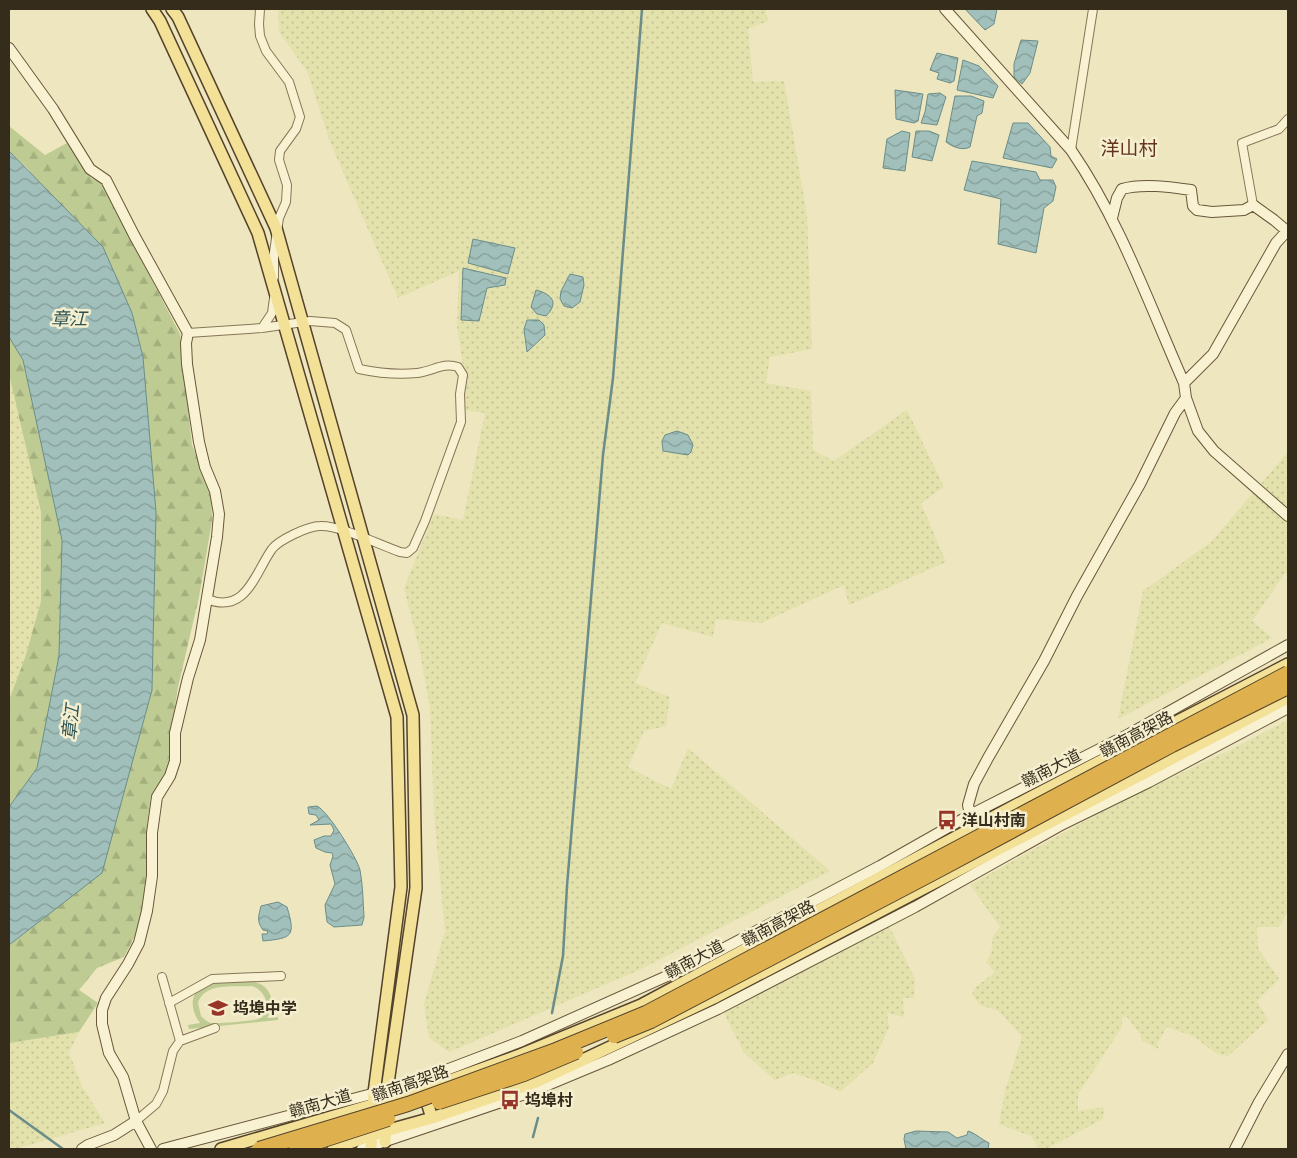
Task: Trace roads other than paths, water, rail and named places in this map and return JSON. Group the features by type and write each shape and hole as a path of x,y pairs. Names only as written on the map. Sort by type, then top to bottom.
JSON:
{"highway":[{"name":"赣南高架路","path":"259,1149 408,1104 556,1050 646,1013 1288,673"},
{"name":"赣南高架路","path":"296,1149 524,1074 652,1021 946,867 1172,745 1288,687"}],"main road":[{"path":"152,9 160,21 258,233 397,717 401,887 368,1144"},
{"path":"172,9 178,17 277,231 413,715 416,888 387,1090 385,1136"},
{"name":"赣南大道","path":"221,1149 326,1117 374,1099 386,1102 423,1090 517,1056 641,1005 1027,799 1288,664"},
{"path":"326,1117 334,1149 368,1144 432,1118 536,1082 716,997 1288,698"},
{"path":"1105,760 1119,785"},
{"path":"1027,799 1043,826"},
{"path":"423,1090 432,1118"}],"street":[{"path":"260,9 260,36 266,51 289,82 300,117 296,129 280,151 279,160 287,186 286,202 279,218 274,252 274,301 272,313 262,328"},
{"path":"945,9 1071,150 1088,175 1112,218 1184,383 1186,398 1198,431 1214,451 1288,516"},
{"path":"1071,150 1093,9"},
{"path":"9,48 53,109 90,170 106,180 188,333 186,343 187,364 198,442 205,467 215,491 220,514 200,640 188,678 175,733 174,761 170,776 157,797 152,833 152,876 147,911 139,943 106,998 102,1010 102,1024 109,1053 123,1077 136,1121 151,1149"},
{"path":"1184,383 1213,354 1276,243 1288,231 1253,205 1242,142 1279,129 1288,119"},
{"path":"1112,218 1119,193 1122,189 1130,187 1171,187 1191,190 1193,206 1196,210 1212,212 1244,210 1253,205"},
{"path":"188,333 302,323 335,323 346,330 359,369 393,374 433,370 448,364 458,367 463,375 460,394 461,422 425,521 413,548 407,552 400,552 343,530 319,526 309,528 280,541 272,549 243,596 228,602 216,603 207,599"},
{"path":"970,815 968,805 974,784 1044,661 1077,596 1186,398"},
{"path":"163,1149 374,1099 387,1090 425,1078 522,1041 696,963 880,866 970,815 1129,734 1288,645"},
{"path":"385,1136 532,1092 608,1060 718,1009 915,907 1063,824 1149,782 1288,708"},
{"path":"169,1003 212,979 281,976"},
{"path":"162,977 180,1041"},
{"path":"82,1149 136,1121 156,1104 163,1092 173,1052 180,1041 215,1028"},
{"path":"1235,1149 1259,1102 1288,1054"}],"water":[{"path":"965,9 997,9 994,24 985,30"},
{"path":"1021,40 1038,41 1030,73 1022,84 1014,77 1014,64"},
{"path":"937,53 958,58 954,81 950,83 937,79 939,73 930,70"},
{"path":"963,60 979,66 998,86 993,98 957,90"},
{"path":"895,90 923,94 918,121 914,123 896,119"},
{"path":"940,93 946,97 937,125 921,123 928,94"},
{"path":"955,96 971,96 984,101 982,113 977,116 970,147 964,149 946,142"},
{"path":"1013,123 1028,123 1050,147 1051,156 1057,159 1052,168 1003,158"},
{"path":"902,131 910,133 905,171 883,168 887,139"},
{"path":"916,131 929,131 939,135 932,161 912,157"},
{"name":"章江","path":"9,151 103,247 132,313 143,357 156,512 152,690 102,873 9,945 9,807 37,768 59,656 62,540 23,360 9,337"},
{"path":"972,161 1036,172 1040,180 1053,180 1056,187 1053,201 1044,208 1036,253 998,244 1001,199 964,190"},
{"path":"473,239 515,248 508,274 468,263"},
{"path":"463,268 506,278 505,285 487,288 479,321 461,320"},
{"path":"570,274 583,277 584,285 580,302 572,308 564,306 560,299 561,291"},
{"path":"536,290 552,299 552,307 546,316 537,314 531,307"},
{"path":"527,320 539,320 544,325 545,335 527,352 524,329"},
{"path":"677,431 688,435 693,445 688,455 663,451 662,441 665,435"},
{"path":"317,806 335,825 358,864 363,894 364,917 362,925 334,927 327,922 325,905 335,884 330,865 333,856 332,853 316,848 314,840 324,836 331,836 334,830 331,824 310,825 319,820 316,815 309,814 308,807"},
{"path":"278,902 287,907 291,930 286,937 263,941 262,934 267,934 268,931 263,930 259,924 261,906"},
{"path":"916,1131 948,1132 957,1138 967,1135 968,1131 989,1143 988,1149 906,1149 905,1134"}],"waterway":[{"path":"552,1013 563,956 567,886 603,455 613,378 642,9"},
{"path":"9,1110 63,1149"},
{"path":"533,1137 538,1118"}],"place":[{"name":"洋山村南","path":"947,820"},
{"name":"坞埠中学","path":"218,1008"},
{"name":"坞埠村","path":"510,1100"}],"district":[{"name":"洋山村","path":"1129,148"}]}
